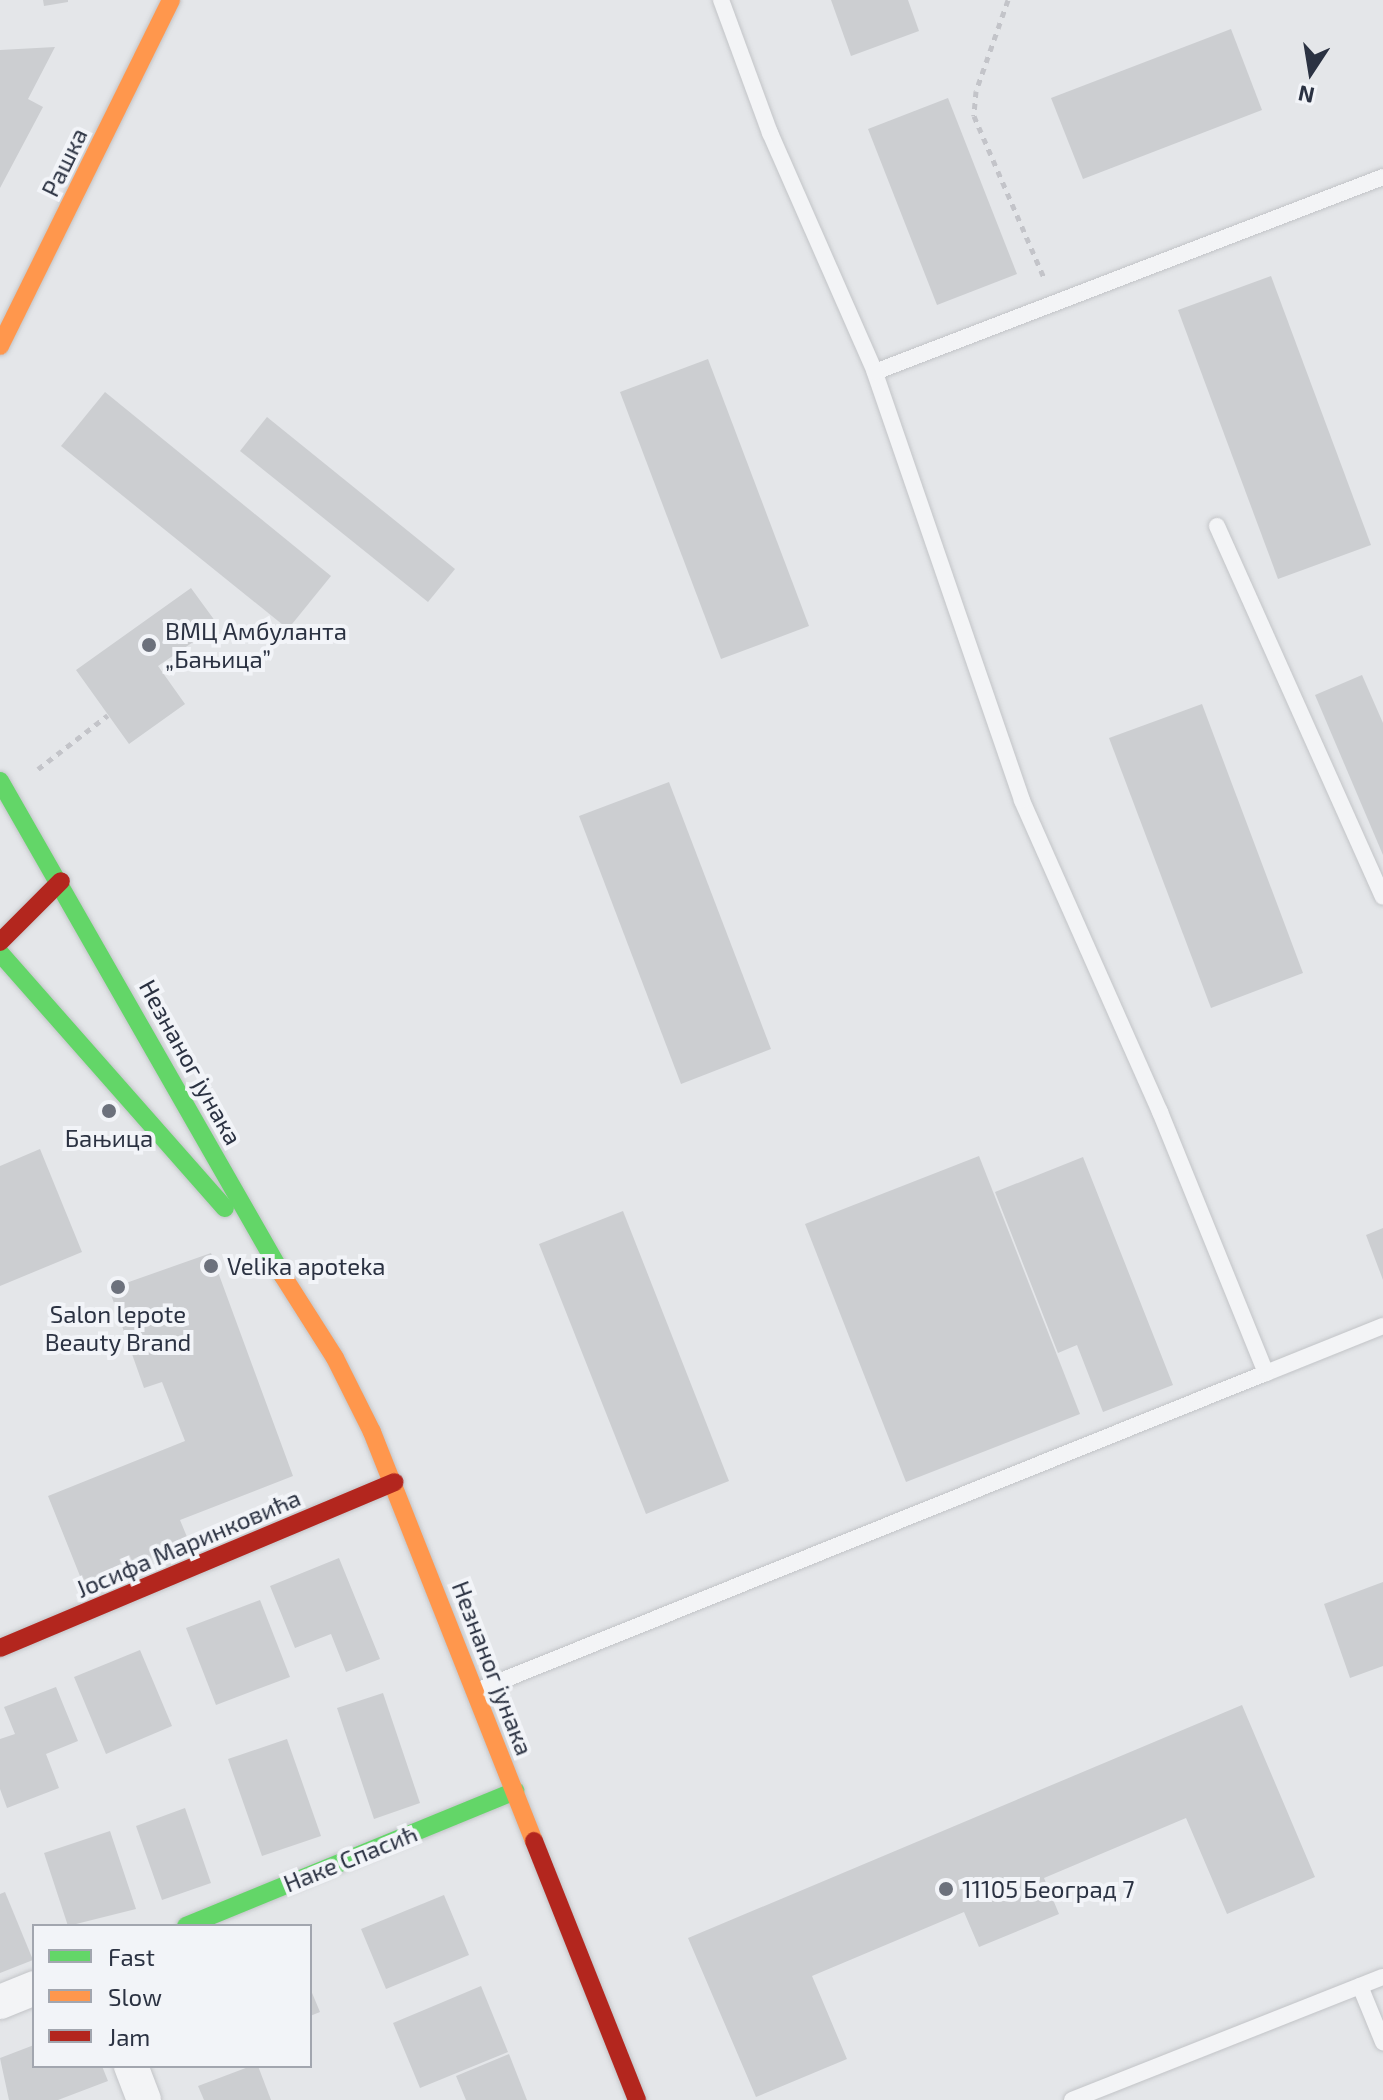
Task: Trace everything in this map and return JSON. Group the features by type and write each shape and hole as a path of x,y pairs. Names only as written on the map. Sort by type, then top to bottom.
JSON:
{"main road":[{"name":"Рашка","path":"0,346 171,0"},
{"name":"Незнаног јунака","path":"0,781 61,881 277,1267 335,1358 395,1482 637,2100"},
{"path":"0,942 61,881"},
{"name":"Незнаног јунака","path":"0,953 277,1267"},
{"name":"Јосифа Маринковића","path":"0,1648 395,1482"},
{"name":"Наке Спасић","path":"191,1924 515,1791"}],"street":[{"path":"0,2002 32,1989"},
{"path":"132,2068 144,2100"}],"lane":[{"path":"721,0 770,133 875,372 1022,800 1160,1112 1266,1373"},
{"path":"875,372 1383,177"},
{"path":"1217,526 1383,897"},
{"path":"476,1691 1383,1326"},
{"path":"1072,2100 1383,1977"},
{"path":"1360,1986 1383,2042"}],"path":[{"path":"1008,0 976,91 974,116 1055,303"},
{"path":"28,777 108,715"}],"building":[{"path":"43,0 68,0 68,2 44,6"},
{"path":"831,0 908,0 919,31 851,56"},
{"path":"1231,29 1262,110 1083,179 1051,98"},
{"path":"55,47 28,99 43,107 0,188 0,50"},
{"path":"948,98 1017,274 937,305 868,129"},
{"path":"1271,276 1371,545 1278,579 1178,310"},
{"path":"708,359 809,626 721,659 620,392"},
{"path":"105,392 331,576 288,629 61,446"},
{"path":"267,417 455,569 428,602 240,451"},
{"name":"ВМЦ Амбуланта „Бањица”","path":"191,588 218,625 158,666 185,704 129,744 76,670"},
{"path":"1362,675 1383,723 1383,855 1315,695"},
{"path":"1202,704 1303,973 1211,1008 1109,738"},
{"path":"669,782 771,1049 681,1084 579,816"},
{"path":"40,1149 82,1252 0,1286 0,1166"},
{"path":"979,1156 1080,1414 906,1482 805,1224"},
{"path":"1083,1157 1173,1385 1103,1412 1077,1345 1058,1353 995,1192"},
{"path":"623,1211 729,1481 646,1514 539,1244"},
{"path":"1383,1228 1383,1280 1366,1235"},
{"path":"211,1253 293,1476 180,1520 192,1549 86,1591 48,1496 185,1441 162,1382 144,1388 109,1289"},
{"path":"339,1558 380,1659 346,1672 331,1634 295,1648 270,1586"},
{"path":"1383,1582 1383,1666 1350,1678 1324,1604"},
{"path":"260,1600 290,1677 216,1705 186,1628"},
{"path":"140,1650 172,1726 106,1754 74,1677"},
{"path":"56,1687 78,1741 46,1754 59,1788 7,1808 0,1789 0,1739 15,1734 4,1707"},
{"path":"383,1693 420,1803 374,1819 337,1708"},
{"path":"1242,1705 1315,1877 1227,1914 1186,1818 1044,1878 1059,1914 979,1947 964,1912 812,1976 847,2059 756,2097 688,1938"},
{"path":"287,1739 321,1836 262,1856 228,1759"},
{"path":"185,1808 211,1883 162,1900 136,1826"},
{"path":"110,1831 136,1909 67,1924 44,1853"},
{"path":"5,1892 32,1960 0,1973 0,1894"},
{"path":"444,1895 469,1955 386,1989 361,1929"},
{"path":"481,1986 508,2052 420,2088 393,2023"},
{"path":"312,1993 320,2012 312,2015"},
{"path":"32,2046 32,2068 103,2068 108,2081 58,2100 9,2100 0,2058"},
{"path":"509,2054 527,2100 466,2100 456,2076"},
{"path":"246,2068 259,2068 271,2100 204,2100 198,2086"}],"traffic: fast":[{"path":"0,781 283,1276"},
{"path":"0,953 225,1208"},
{"path":"191,1924 515,1791"}],"traffic: slow":[{"path":"0,346 171,0"},
{"path":"283,1276 335,1358 372,1432 534,1841"}],"traffic: jam":[{"path":"0,942 61,881"},
{"path":"0,1648 395,1482"},
{"path":"534,1841 637,2100"}],"place":[{"name":"ВМЦ Амбуланта „Бањица”","path":"149,645"},
{"name":"Бањица","path":"109,1111"},
{"name":"Velika apoteka","path":"211,1266"},
{"name":"Salon lepote Beauty Brand","path":"118,1287"},
{"name":"11105 Београд 7","path":"946,1889"}]}
